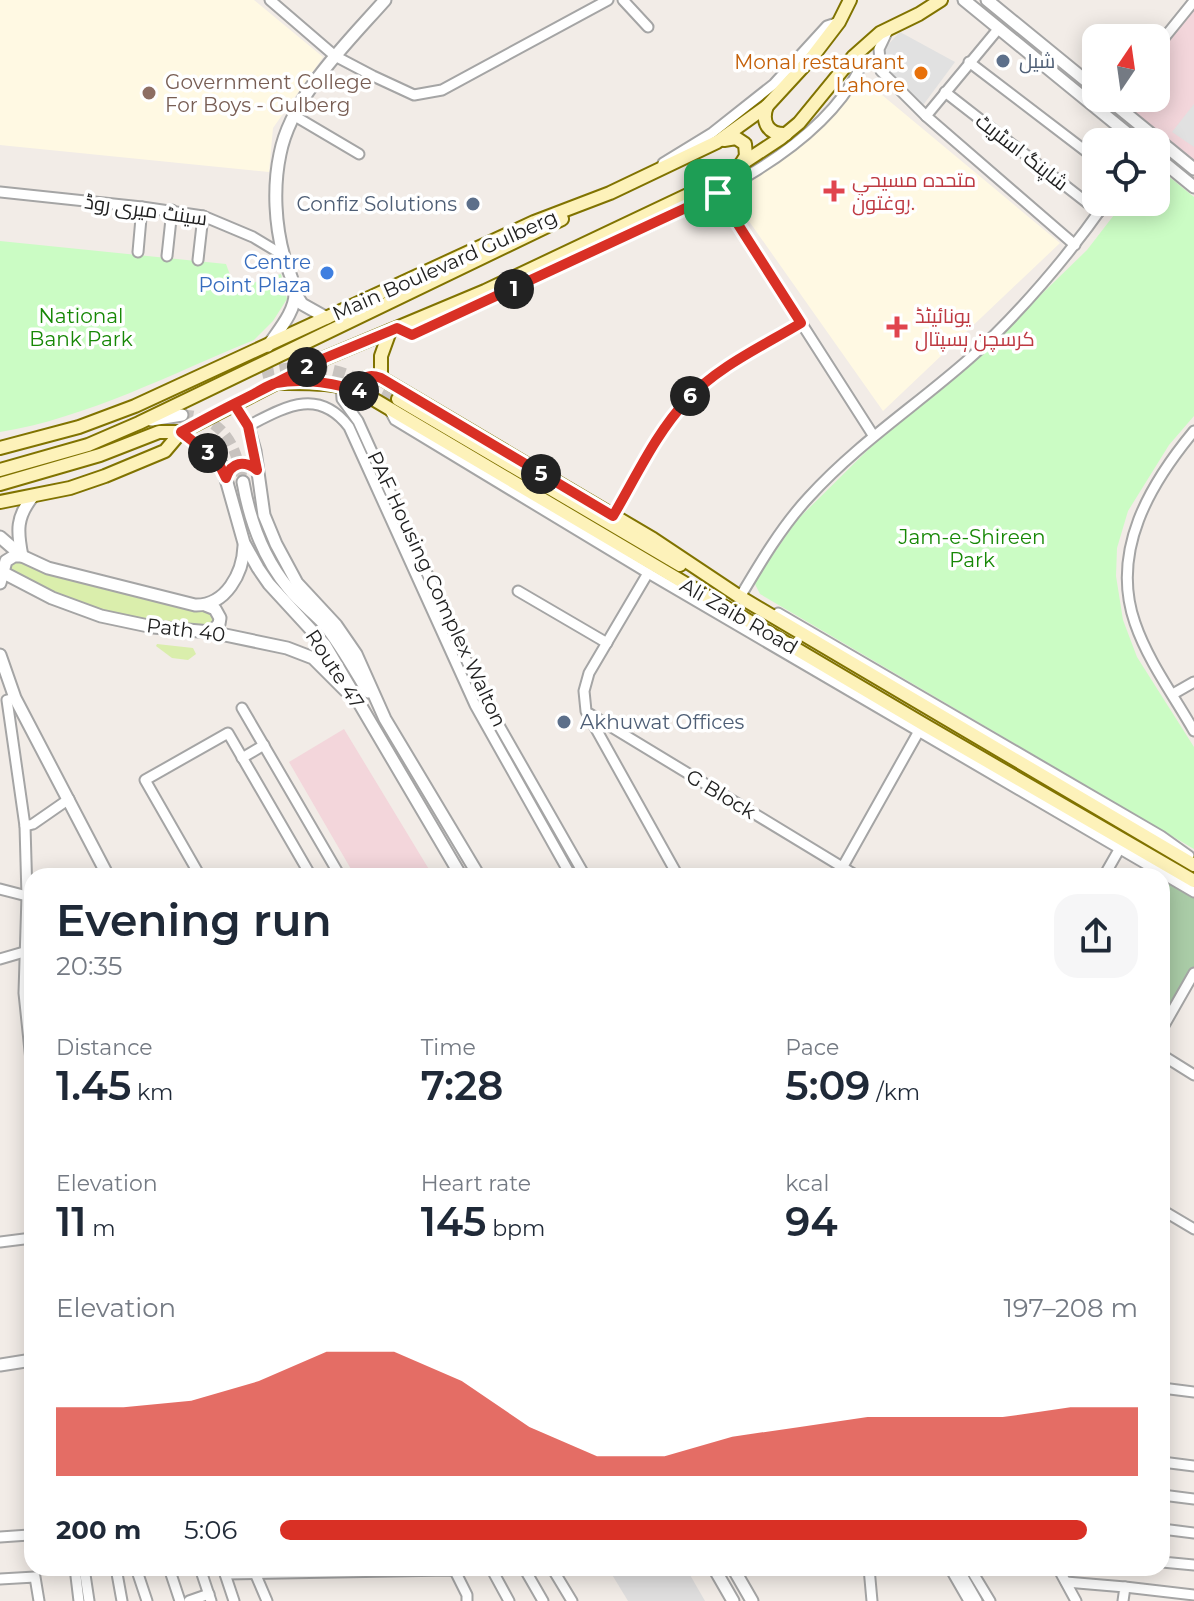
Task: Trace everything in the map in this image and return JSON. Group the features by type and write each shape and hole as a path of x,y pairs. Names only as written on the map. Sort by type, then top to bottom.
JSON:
{"main road":[{"name":"Main Boulevard Gulberg","path":"0,502 70,488 165,451 181,432 275,383 599,239 711,184 786,134 810,111 853,57 886,29 941,0"},
{"name":"Main Boulevard Gulberg","path":"0,448 79,427 135,406 534,222 610,193 717,142 767,106 813,56 844,11"},
{"path":"767,106 764,119 768,128 776,134 786,134"},
{"path":"717,142 730,138 741,140 747,150 740,166"},
{"path":"0,470 88,445 139,423 535,233 610,193"},
{"path":"363,393 361,382 364,378 381,378 381,356 393,330"},
{"path":"191,399 262,373"},
{"name":"Ali Zaib Road","path":"381,378 613,516 740,597 1194,862"},
{"name":"Ali Zaib Road","path":"275,383 341,385 393,404 896,708 1194,881"},
{"path":"393,404 740,597"},
{"path":"0,484 100,455 159,432 181,432"}],"street":[{"path":"270,0 335,56 414,95 442,90 608,0"},
{"path":"327,318 302,304 295,293 283,255 276,184 280,153 293,115 335,56 385,0"},
{"path":"623,0 648,27"},
{"path":"964,0 1121,128"},
{"path":"987,0 1082,78"},
{"path":"1170,31 1194,1"},
{"path":"644,177 712,133 762,94 844,11"},
{"path":"926,116 999,28"},
{"path":"886,29 879,49 881,71 926,116 1075,245"},
{"path":"393,330 412,335 718,193 767,164 804,136 829,111 858,72 853,57"},
{"path":"969,62 1082,148"},
{"name":"شاپنگ اسٹریٹ","path":"945,92 1082,199"},
{"path":"1126,112 1194,169"},
{"path":"293,115 359,154"},
{"path":"1170,167 1194,187"},
{"name":"سینٹ میری روڈ","path":"0,192 203,216 253,237 283,255"},
{"path":"718,193 873,435"},
{"path":"138,252 142,207"},
{"path":"167,256 172,210"},
{"path":"198,260 203,216"},
{"path":"740,597 762,559 808,498 873,435 971,357 1075,245 1096,216"},
{"path":"268,346 291,309 295,293"},
{"path":"613,516 662,432 687,400 717,375 801,323"},
{"name":"PAF Housing Complex Walton","path":"341,385 342,399 358,421 484,699 580,868"},
{"path":"234,404 248,426"},
{"name":"PAF Housing Complex Walton","path":"248,426 289,407 309,404 330,408 349,427 475,705 567,868"},
{"path":"393,404 395,420 648,573 1154,868"},
{"path":"139,423 182,415"},
{"name":"Route 47","path":"248,426 264,515 276,544 297,583 328,615 356,654 385,719 474,868"},
{"path":"1194,431 1157,478 1139,517 1131,548 1130,595 1134,623 1143,645 1194,731"},
{"name":"Route 47","path":"181,432 217,460 226,478 244,543 269,584 325,645 456,868"},
{"path":"226,478 229,470 238,463 245,463 257,470"},
{"path":"243,482 248,513 274,571 338,643 385,719"},
{"path":"1,576 6,561 22,556 17,542 20,518 33,496"},
{"name":"Path 40","path":"0,537 22,556 48,568 186,604 205,605 233,584 244,557 244,543"},
{"path":"648,573 589,673 584,691 586,711 674,868"},
{"name":"Path 40","path":"1,576 101,616 153,627 211,632 287,648 313,658 360,706"},
{"path":"518,591 607,643"},
{"path":"205,605 215,609 220,618 219,624 211,632"},
{"path":"0,655 25,826 26,868"},
{"path":"1173,694 1194,682"},
{"path":"7,700 69,799 104,868"},
{"path":"242,708 334,868"},
{"name":"G Block","path":"586,711 842,868"},
{"path":"842,868 919,731"},
{"path":"195,868 145,780 228,733 306,868"},
{"path":"242,758 264,745"},
{"path":"25,826 33,824 69,799"},
{"path":"1109,868 1120,848"},
{"path":"1170,878 1194,892"},
{"path":"0,889 24,895"},
{"path":"0,959 24,952 24,993"},
{"path":"1170,1015 1194,973"},
{"path":"1170,1060 1194,1075"},
{"path":"1170,1215 1194,1229"},
{"path":"0,1242 24,1239"},
{"path":"0,1365 24,1361"},
{"path":"1170,1389 1194,1392"},
{"path":"1170,1463 1194,1466"},
{"path":"1170,1496 1194,1499"},
{"path":"1170,1530 1194,1533"},
{"path":"0,1537 24,1535"},
{"path":"1170,1563 1194,1565"},
{"path":"76,1576 79,1601"},
{"path":"85,1576 89,1601"},
{"path":"117,1576 122,1601"},
{"path":"139,1576 147,1601"},
{"path":"172,1576 180,1601"},
{"path":"189,1601 210,1598 203,1576"},
{"path":"226,1576 234,1601"},
{"path":"256,1576 267,1601"},
{"path":"461,1576 467,1601"},
{"path":"495,1576 509,1601"},
{"path":"529,1576 543,1601"},
{"path":"557,1576 572,1601"},
{"path":"719,1576 733,1601"},
{"path":"738,1576 752,1601"},
{"path":"870,1576 872,1601"},
{"path":"955,1576 969,1601"},
{"path":"963,1576 977,1601"},
{"path":"975,1576 990,1601"},
{"path":"1063,1576 1076,1601"},
{"path":"0,1579 35,1577 39,1601"},
{"path":"1066,1582 1194,1595"},
{"path":"1123,1601 1125,1587"}],"shaded area":[{"name":"Government College For Boys - Gulberg","path":"0,0 254,0 323,57 273,128 269,172 0,145"},
{"path":"1194,1 1194,168 1170,147 1170,128 1148,128 1129,112 1170,112 1170,30"},
{"path":"900,32 955,62 918,112 882,77 881,52"},
{"name":"یونائیٹڈ کرسچن ہسپتال","path":"864,80 1060,243 883,411 727,190 786,156"},
{"path":"1194,104 1194,147 1172,132"},
{"path":"344,729 428,868 350,868 289,762"},
{"path":"613,1576 691,1576 705,1601 628,1601"}],"green space":[{"name":"Jam-e-Shireen Park","path":"1170,177 1194,197 1194,416 1169,445 1128,511 1117,548 1116,576 1123,620 1137,657 1194,747 1194,849 760,594 754,582 797,520 890,428 975,359 1087,250 1113,216 1170,216"},
{"name":"National Bank Park","path":"0,241 226,264 233,283 240,287 281,274 287,299 273,321 254,340 97,405 0,432"},
{"path":"10,558 219,614 211,632 124,622 4,574"},
{"path":"157,644 193,648 196,654 188,660 172,658"},
{"path":"1170,878 1194,892 1194,973 1170,1015"}],"tunnel":[{"path":"262,373 301,368 333,371 363,381 398,399"},
{"path":"182,415 209,421 226,436 237,457 243,482"}],"place":[{"name":"شیل","path":"1003,61"},
{"name":"Monal restaurant Lahore","path":"921,73"},
{"name":"Government College For Boys - Gulberg","path":"149,93"},
{"name":"متحده مسیحي روغتون.","path":"834,191"},
{"name":"Confiz Solutions","path":"473,204"},
{"name":"Centre Point Plaza","path":"327,273"},
{"name":"یونائیٹڈ کرسچن ہسپتال","path":"897,327"},
{"name":"Akhuwat Offices","path":"564,722"}],"route":[{"path":"718,193 412,335 397,328 325,358 234,404 248,426 257,470 245,463 238,463 233,465 226,478 222,465 181,432 209,417 234,404 275,383 323,383 349,387 363,393 361,382 364,378 375,376 613,516 662,432 687,400 717,375 801,323 718,193"}]}
